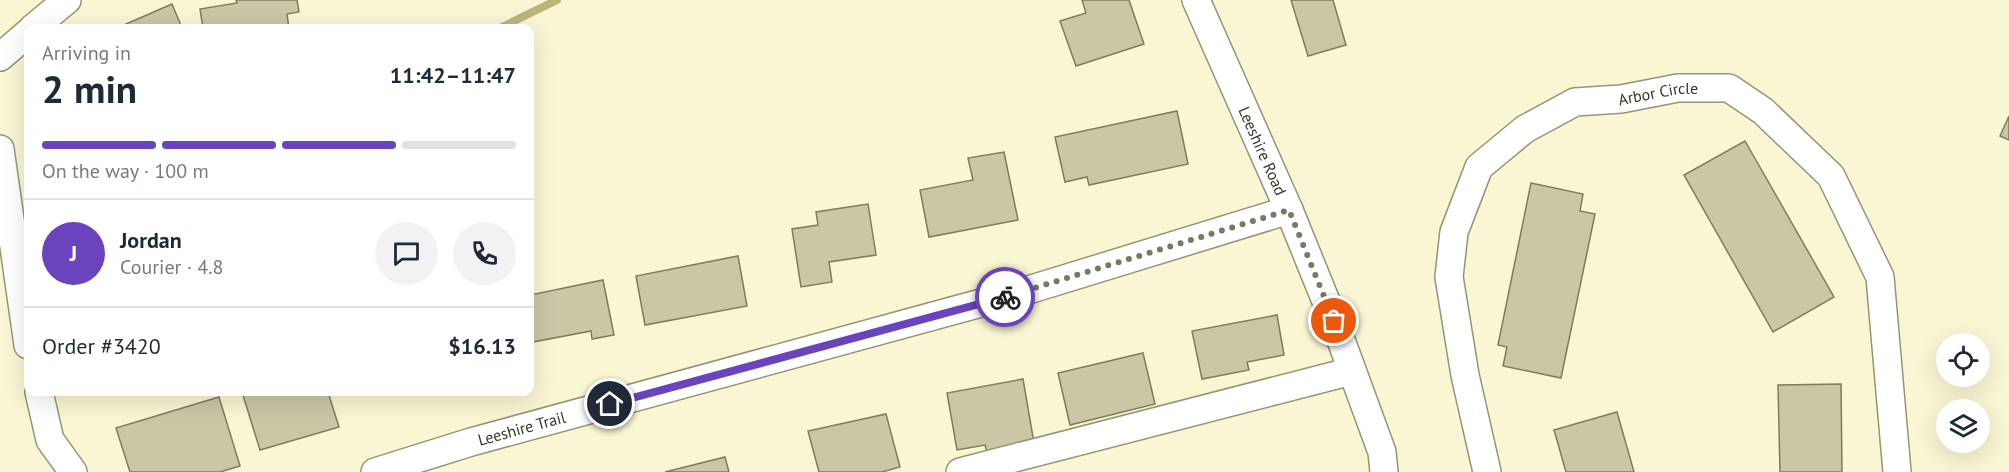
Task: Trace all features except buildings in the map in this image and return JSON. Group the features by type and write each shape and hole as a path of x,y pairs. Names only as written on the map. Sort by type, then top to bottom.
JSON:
{"street":[{"path":"38,24 67,0"},
{"name":"Leeshire Road","path":"1196,0 1289,210 1382,452 1383,472"},
{"path":"0,57 24,36"},
{"name":"Arbor Circle","path":"1487,472 1465,375 1449,278 1454,232 1479,167 1525,129 1575,102 1621,99 1678,88 1729,88 1763,111 1831,176 1880,277 1897,472"},
{"path":"0,149 24,317"},
{"name":"Leeshire Trail","path":"377,471 471,442 1025,291 1289,210"},
{"path":"960,472 1352,371"},
{"path":"40,396 50,440 74,472"}],"waterway":[{"path":"508,24 557,0"}],"way so far":[{"path":"1005,297 1289,210 1334,321"}],"route":[{"path":"610,404 1005,297"}]}
